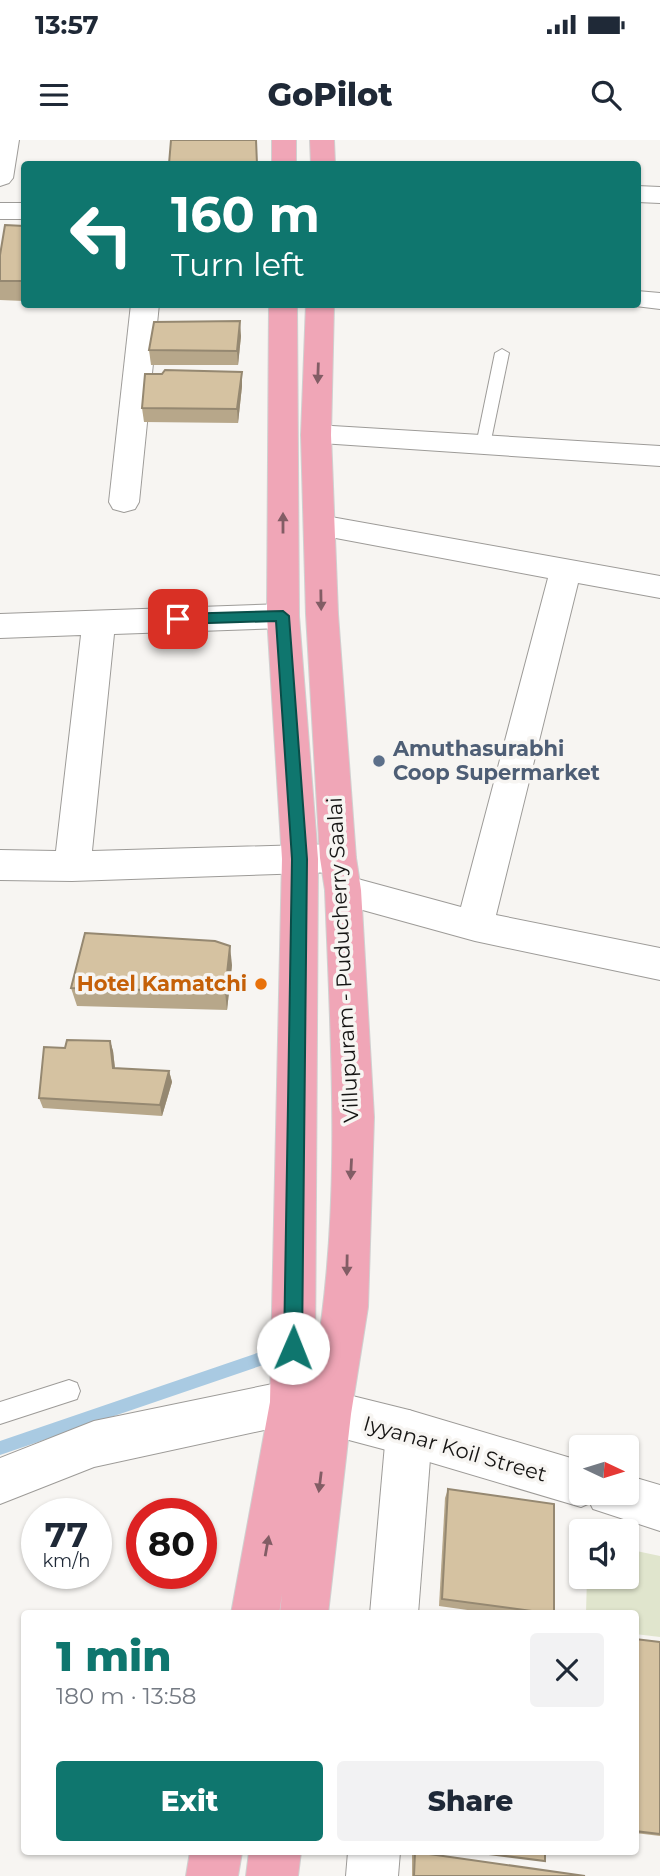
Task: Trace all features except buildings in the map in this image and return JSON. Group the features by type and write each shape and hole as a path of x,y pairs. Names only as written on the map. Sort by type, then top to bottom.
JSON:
{"highway":[{"path":"284,140 284,161"},
{"path":"322,140 323,161"},
{"path":"283,308 283,616 300,859 310,1408"},
{"name":"Villupuram - Puducherry Saalai","path":"256,1610 310,1408 346,1307 354,1117 341,874 322,614 316,435 320,308"},
{"name":"Villupuram - Puducherry Saalai","path":"304,1610 310,1408"},
{"path":"212,1876 216,1855"},
{"path":"272,1876 275,1855"}],"street":[{"path":"0,178 7,140"},
{"path":"641,194 660,195"},
{"path":"0,211 21,211"},
{"path":"641,299 660,301"},
{"path":"124,502 145,308"},
{"path":"316,435 660,456"},
{"path":"320,526 660,587"},
{"path":"475,926 565,572"},
{"path":"0,626 283,616"},
{"path":"72,866 99,622"},
{"path":"0,864 72,866 300,859 475,926 660,964"},
{"path":"0,1480 94,1444 310,1408"},
{"name":"Iyyanar Koil Street","path":"310,1408 409,1433 569,1480"},
{"path":"394,1610 409,1433"},
{"path":"639,1502 660,1508"},
{"path":"372,1876 374,1855"}],"lane":[{"path":"483,445 502,353"},
{"path":"0,1413 69,1391"}],"green space":[{"path":"639,1552 660,1556 660,1637 639,1634 639,1610 586,1610 587,1589 639,1589"}],"waterway":[{"path":"0,1448 263,1358"}],"place":[{"name":"Amuthasurabhi Coop Supermarket","path":"379,761"},
{"name":"Hotel Kamatchi","path":"261,984"}],"route":[{"path":"178,619 283,616 300,859 293,1348"}]}
